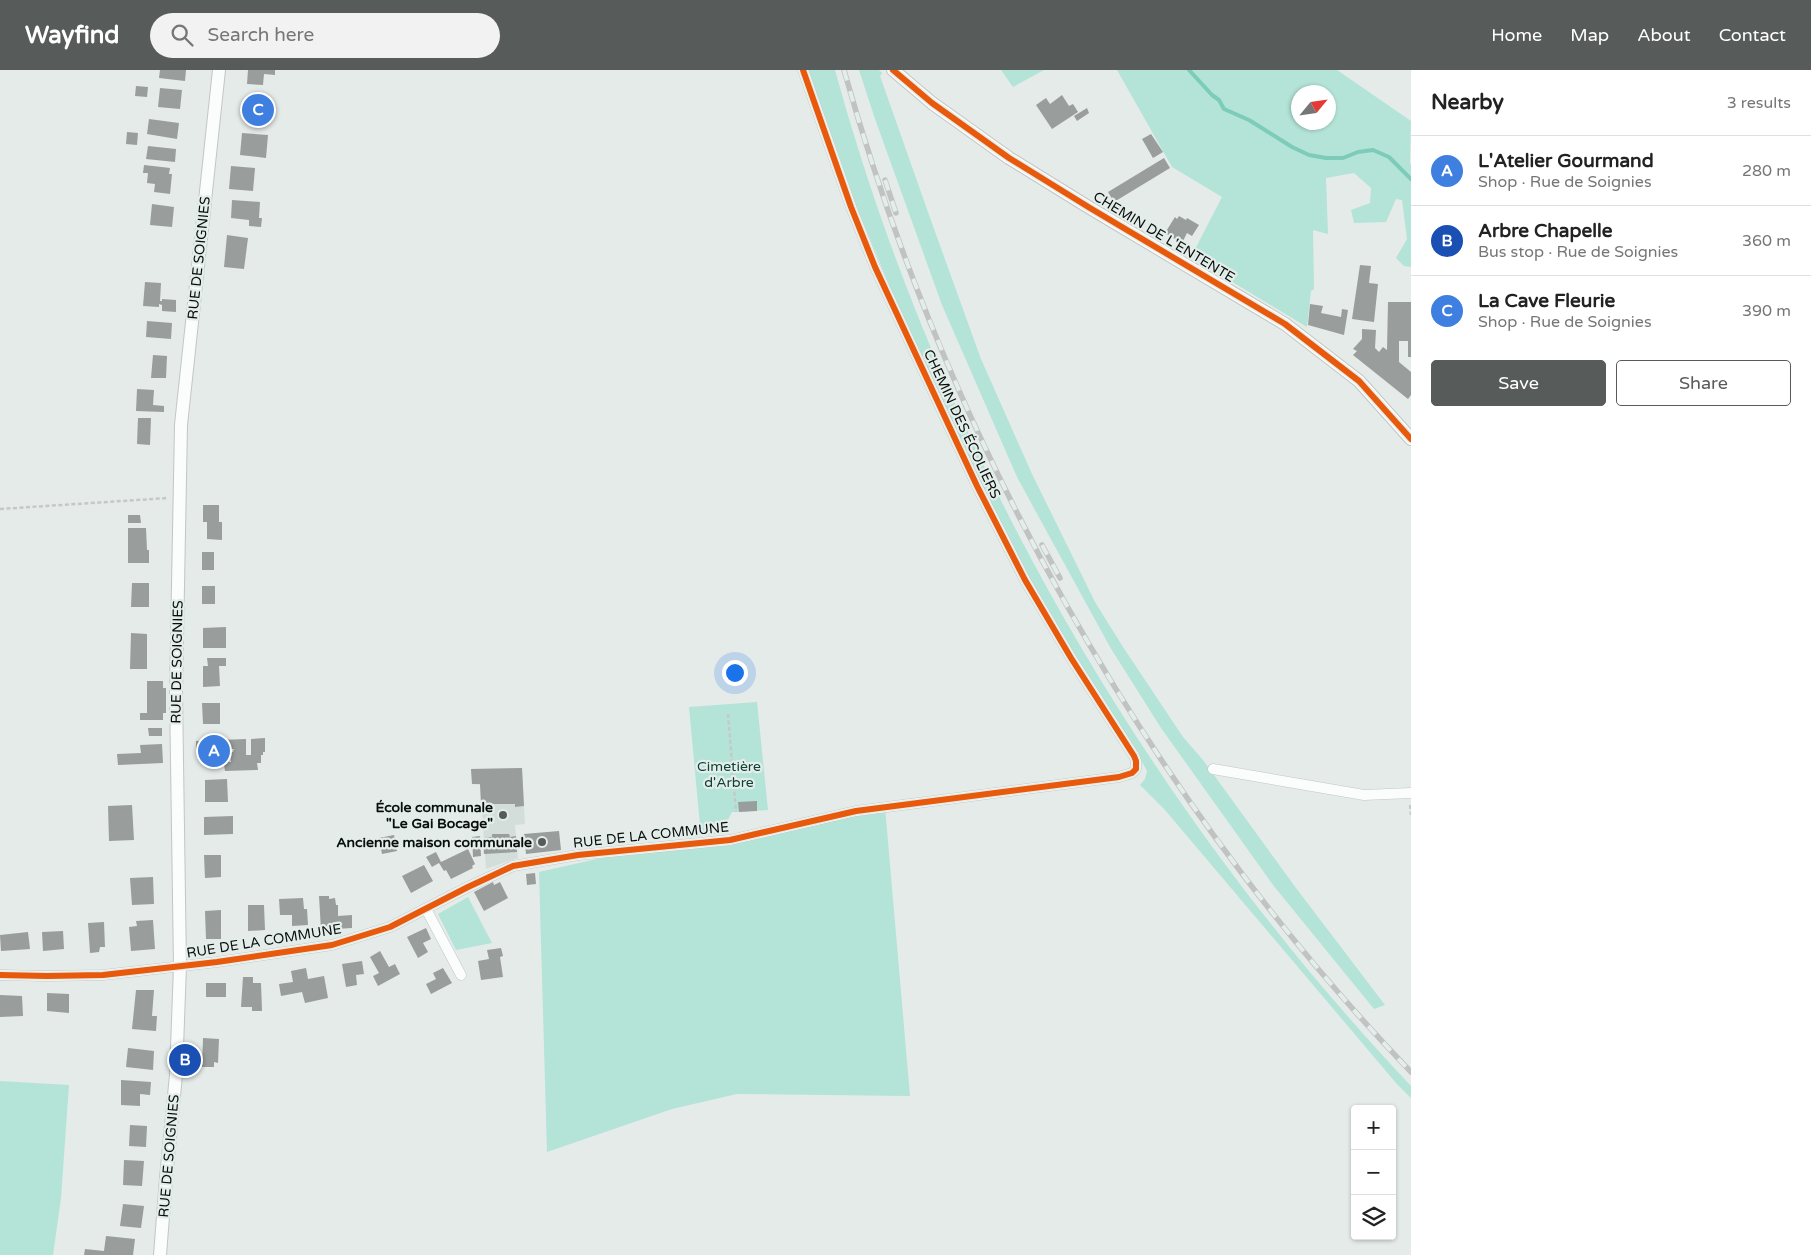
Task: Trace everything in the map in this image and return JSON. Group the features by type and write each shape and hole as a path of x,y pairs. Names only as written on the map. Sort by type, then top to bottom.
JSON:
{"street":[{"name":"RUE DE SOIGNIES","path":"160,1255 176,1075 180,966 176,692 181,425 219,70"},
{"name":"CHEMIN DES ÉCOLIERS","path":"803,70 851,207 875,267 977,486 1025,580 1134,756 1136,769"},
{"name":"CHEMIN DE L'ENTENTE","path":"893,70 932,103 1009,158 1285,324 1359,381 1411,439"},
{"name":"RUE DE LA COMMUNE","path":"0,975 103,975 217,962 345,942 390,927 487,877 513,866 578,855 730,840 856,811 1119,777 1132,773 1136,769"},
{"path":"1213,769 1364,795 1411,793"},
{"path":"426,909 461,975"}],"path":[{"path":"0,510 180,497"},
{"path":"728,714 736,812"},
{"path":"1410,806 1411,816"}],"shaded area":[{"name":"École communale \"Le Gai Bocage\"","path":"522,768 525,824 515,825 518,858 486,869 480,785 472,784 471,769"}],"green space":[{"path":"808,70 835,70 879,210 931,348 992,482 1061,613 1138,739 1222,860 1313,976 1411,1086 1411,1098 1396,1083 1165,810 1140,785 1145,779 1147,771 1133,745 1070,650 1025,574 982,487 901,313 857,208"},
{"path":"859,70 879,70 882,73 880,76 981,359 1032,474 1095,602 1183,737 1203,760 1296,888 1385,1005 1374,1009 1273,885 1161,728 1110,647 1017,477 942,305"},
{"path":"1001,70 1044,70 1013,87"},
{"path":"1117,70 1337,70 1411,121 1411,267 1404,266 1396,258 1407,239 1402,200 1396,199 1386,222 1354,223 1351,210 1370,203 1371,188 1354,173 1326,178 1328,234 1313,230 1314,289 1311,291 1307,327 1191,257 1222,197 1172,167"},
{"name":"Cimetière d'Arbre","path":"757,702 768,810 732,812 721,833 701,836 689,707"},
{"path":"885,807 910,1096 737,1094 672,1109 547,1152 539,872 641,849 699,844"},
{"path":"468,897 492,943 456,950 438,914"},
{"path":"0,1081 69,1085 61,1198 53,1255 0,1255"}],"building":[{"path":"160,70 186,70 185,81 159,78"},
{"path":"248,70 275,70 275,75 264,74 263,85 247,84"},
{"path":"136,86 148,87 147,97 135,96"},
{"path":"160,88 182,90 180,109 158,107"},
{"path":"1062,95 1069,106 1073,104 1078,112 1052,129 1036,105 1046,98 1050,104"},
{"path":"245,100 272,102 271,119 244,117"},
{"path":"1087,108 1089,113 1077,121 1074,116"},
{"path":"149,119 179,123 177,139 147,134"},
{"path":"127,132 138,133 137,145 126,144"},
{"path":"242,133 268,135 266,158 240,155"},
{"path":"1151,134 1163,152 1153,158 1142,139"},
{"path":"148,146 176,149 175,162 146,159"},
{"path":"1164,158 1170,168 1114,202 1108,192"},
{"path":"144,165 170,168 169,174 172,174 170,194 154,192 155,184 147,183 148,173 143,173"},
{"path":"231,166 255,168 253,191 229,189"},
{"path":"232,200 260,202 259,218 262,218 261,227 249,226 249,220 231,218"},
{"path":"152,204 174,207 172,227 150,225"},
{"path":"1179,216 1199,225 1192,236 1187,233 1182,243 1165,233 1175,217 1177,219"},
{"path":"227,235 248,238 244,269 224,267"},
{"path":"1360,265 1371,266 1369,283 1378,284 1374,322 1352,319"},
{"path":"145,282 161,283 160,301 162,299 176,300 176,312 162,311 162,305 159,304 159,307 143,306"},
{"path":"1388,302 1411,302 1411,357 1408,357 1408,341 1399,341 1399,362 1411,372 1411,395 1408,399 1353,355 1357,351 1353,349 1362,339 1362,329 1376,330 1375,348 1379,352 1383,347 1387,350"},
{"path":"1310,304 1323,306 1321,313 1341,317 1342,309 1348,310 1344,335 1308,325"},
{"path":"147,321 172,323 171,339 146,337"},
{"path":"153,355 167,356 166,378 151,378"},
{"path":"137,389 154,390 153,405 164,406 164,412 136,411"},
{"path":"138,418 151,418 150,445 137,444"},
{"path":"203,505 219,505 219,522 222,522 222,540 207,539 207,522 203,522"},
{"path":"128,515 140,515 141,523 128,523"},
{"path":"128,528 146,528 149,563 128,563"},
{"path":"202,552 214,552 214,570 202,570"},
{"path":"132,583 149,583 149,607 131,607"},
{"path":"202,586 215,586 215,604 202,604"},
{"path":"226,627 226,648 203,648 203,628"},
{"path":"131,633 147,634 147,669 130,669"},
{"path":"207,658 226,658 226,666 219,666 220,686 203,687 203,666 208,666"},
{"path":"147,681 163,681 163,688 166,688 166,713 163,713 163,720 140,720 140,713 147,713"},
{"path":"202,703 220,703 220,724 203,724"},
{"path":"148,728 162,728 162,736 149,736"},
{"path":"265,738 265,752 261,755 261,763 257,763 258,770 225,771 224,765 205,765 204,748 196,749 196,741 246,739 246,755 251,755 251,739","holes":["224,749 234,749 233,752 230,752 231,762 224,762"]},
{"path":"162,744 163,763 118,765 117,754 141,753 140,745"},
{"path":"522,768 524,806 515,807 515,804 481,804 480,784 472,784 471,769"},
{"path":"227,779 228,802 205,802 205,780"},
{"path":"757,801 757,811 739,812 738,802"},
{"path":"132,805 134,840 109,841 108,806"},
{"path":"233,816 233,834 204,835 204,817"},
{"name":"Ancienne maison communale","path":"559,831 561,850 526,854 524,834"},
{"path":"492,834 516,836 517,852 484,854 483,838 492,837"},
{"path":"394,835 397,851 382,854 379,838"},
{"path":"480,836 481,856 473,857 472,837"},
{"path":"468,849 475,864 472,866 473,868 451,879 439,863 432,867 426,857 436,852 441,862"},
{"path":"204,855 221,855 221,877 205,878"},
{"path":"424,865 433,881 411,893 402,876"},
{"path":"535,873 536,884 527,885 526,874"},
{"path":"153,877 154,904 132,905 130,878"},
{"path":"493,882 494,885 500,882 508,898 484,911 474,892"},
{"path":"319,896 329,896 329,899 335,898 336,905 338,905 338,916 352,915 352,928 321,930"},
{"path":"303,898 304,909 307,909 308,925 292,926 292,915 280,915 279,899"},
{"path":"248,905 264,905 265,930 248,931"},
{"path":"221,910 221,939 206,939 205,911"},
{"path":"153,920 155,949 131,951 129,927 137,926 136,921"},
{"path":"104,922 105,947 100,947 99,952 90,953 88,923"},
{"path":"426,928 431,939 423,943 428,952 418,958 407,937"},
{"path":"63,931 64,949 43,951 42,932"},
{"path":"28,932 30,949 1,951 0,935"},
{"path":"501,948 503,956 500,957 503,977 481,980 478,961 489,959 487,950"},
{"path":"380,951 389,967 395,964 400,974 378,986 373,976 379,973 370,957"},
{"path":"362,961 364,974 356,975 357,985 346,987 342,964"},
{"path":"306,968 308,979 324,976 328,998 305,1003 302,992 281,996 279,984 293,982 291,971"},
{"path":"443,968 452,983 431,994 426,984 436,979 433,973"},
{"path":"243,977 253,977 253,983 261,983 262,1011 252,1011 252,1007 241,1007"},
{"path":"206,983 226,983 226,997 206,997"},
{"path":"136,990 154,990 152,1016 157,1016 156,1031 132,1029"},
{"path":"47,993 69,994 69,1013 47,1011"},
{"path":"0,995 22,996 23,1016 0,1017"},
{"path":"203,1038 219,1039 218,1063 214,1062 214,1067 202,1067"},
{"path":"128,1048 154,1051 153,1070 126,1067"},
{"path":"121,1080 151,1082 150,1095 140,1094 140,1106 121,1105"},
{"path":"130,1125 147,1126 146,1147 129,1146"},
{"path":"124,1160 144,1161 142,1186 123,1185"},
{"path":"123,1204 144,1206 141,1228 120,1226"},
{"path":"106,1236 135,1239 133,1255 84,1255 85,1249 104,1251"}],"waterway":[{"path":"1189,70 1219,100 1224,109 1249,120 1292,147 1309,155 1326,158 1343,158 1358,152 1373,150 1389,157 1411,179"}],"railway":[{"path":"844,70 887,207 939,343 999,476 1067,606 1142,731 1225,851 1315,965 1411,1072"},
{"path":"885,180 896,213"},
{"path":"1042,545 1060,578"}],"cycle path":[{"path":"0,975 103,975 217,962 332,945 390,927 513,866 578,855 730,840 856,811 1119,777 1132,773 1136,769 1134,756 1071,658 1025,580 977,486 875,267 851,207 803,70"},
{"path":"893,70 932,103 1009,158 1285,324 1359,381 1411,439"}],"place":[{"name":"La Cave Fleurie","path":"258,110"},
{"name":"L'Atelier Gourmand","path":"214,751"},
{"name":"École communale \"Le Gai Bocage\"","path":"503,815"},
{"name":"Ancienne maison communale","path":"542,842"},
{"name":"Arbre Chapelle","path":"185,1060"}]}
